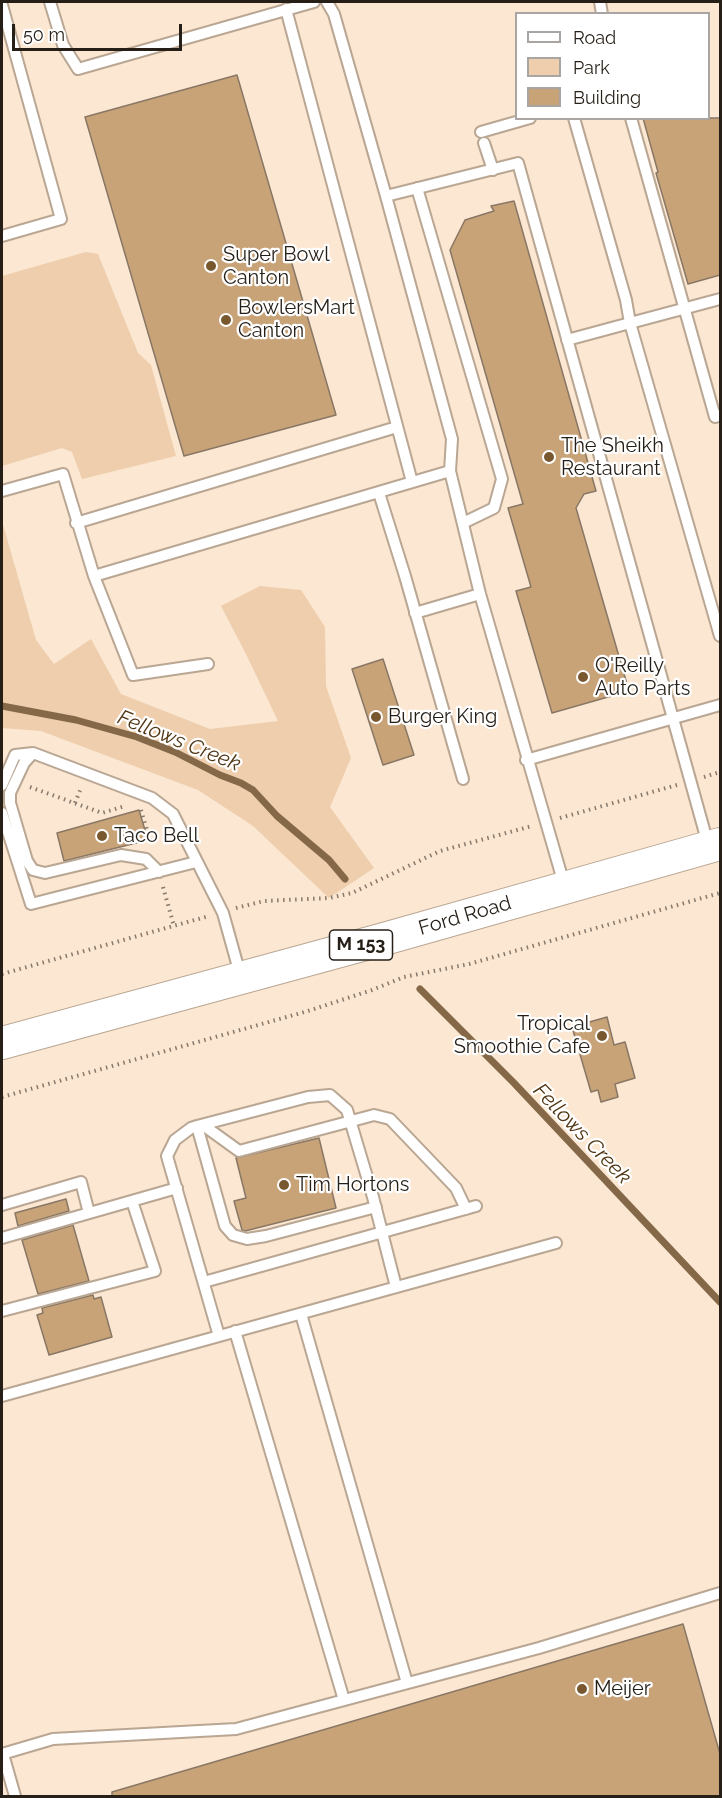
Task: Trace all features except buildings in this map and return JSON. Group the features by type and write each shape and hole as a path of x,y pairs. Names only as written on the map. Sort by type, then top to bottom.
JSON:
{"main road":[{"name":"Ford Road","path":"2,1043 715,846"}],"lane":[{"path":"50,2 63,45 78,69 298,4 314,2"},
{"path":"327,2 334,14 386,196 452,440 450,471 462,523 526,760 565,887"},
{"path":"2,5 61,219 2,236"},
{"path":"286,9 412,482"},
{"path":"481,132 523,120"},
{"path":"575,120 720,636"},
{"path":"632,120 715,417 720,415"},
{"path":"484,143 493,170"},
{"path":"386,196 518,163 673,719 715,846"},
{"path":"417,188 502,479 494,508 462,523"},
{"path":"567,340 720,298"},
{"path":"76,523 397,427"},
{"path":"94,576 450,471"},
{"path":"2,491 63,474 76,523 94,576 133,675 208,664"},
{"path":"379,493 463,779"},
{"path":"415,612 480,594"},
{"path":"526,760 720,705"},
{"path":"33,753 24,763 10,793 10,803 27,861 33,870 45,873 121,855 146,859 159,872"},
{"path":"2,785 15,755 33,753 152,798 173,814 223,913 241,978"},
{"path":"2,813 31,904 196,862"},
{"path":"219,1336 167,1156 175,1140 191,1128 200,1125 308,1097 330,1095 347,1110 351,1121 396,1287"},
{"path":"200,1125 239,1151 374,1114 390,1119 456,1188 471,1207 204,1282"},
{"path":"200,1125 225,1226 233,1235 247,1239 266,1236 375,1207"},
{"path":"2,1205 81,1182 89,1213"},
{"path":"2,1238 177,1188"},
{"path":"2,1311 155,1271 132,1201"},
{"path":"2,1396 556,1244"},
{"path":"301,1314 407,1683"},
{"path":"235,1331 344,1700"},
{"path":"15,1797 2,1754 54,1739 236,1729 539,1648 720,1593"}],"path":[{"path":"709,776 720,772"},
{"path":"15,782 102,813 133,804"},
{"path":"75,803 83,784"},
{"path":"107,811 111,803"},
{"path":"140,807 150,840"},
{"path":"239,908 264,901 329,898 352,892 406,868"},
{"path":"162,884 174,926"},
{"path":"2,1097 308,1011 404,977 469,964 720,893"},
{"path":"2,974 199,919"}],"green space":[{"path":"86,252 98,254 138,353 151,365 176,456 82,479 72,452 62,448 2,466 2,276"},
{"path":"2,521 36,640 54,664 91,639 121,694 210,729 278,721 221,606 260,586 301,590 325,627 326,686 351,758 330,807 374,868 329,898 253,826 198,790 41,731 2,728"}],"waterway":[{"name":"Fellows Creek","path":"2,706 76,720 137,737 241,783 253,790 277,816 329,860 345,879"},
{"name":"Fellows Creek","path":"420,989 514,1083 720,1302"}],"place":[{"name":"Super Bowl Canton","path":"211,266"},
{"name":"BowlersMart Canton","path":"226,320"},
{"name":"The Sheikh Restaurant","path":"549,457"},
{"name":"O'Reilly Auto Parts","path":"583,677"},
{"name":"Burger King","path":"376,717"},
{"name":"Taco Bell","path":"102,836"},
{"name":"Tropical Smoothie Cafe","path":"602,1036"},
{"name":"Tim Hortons","path":"284,1185"},
{"name":"Meijer","path":"582,1689"}]}
